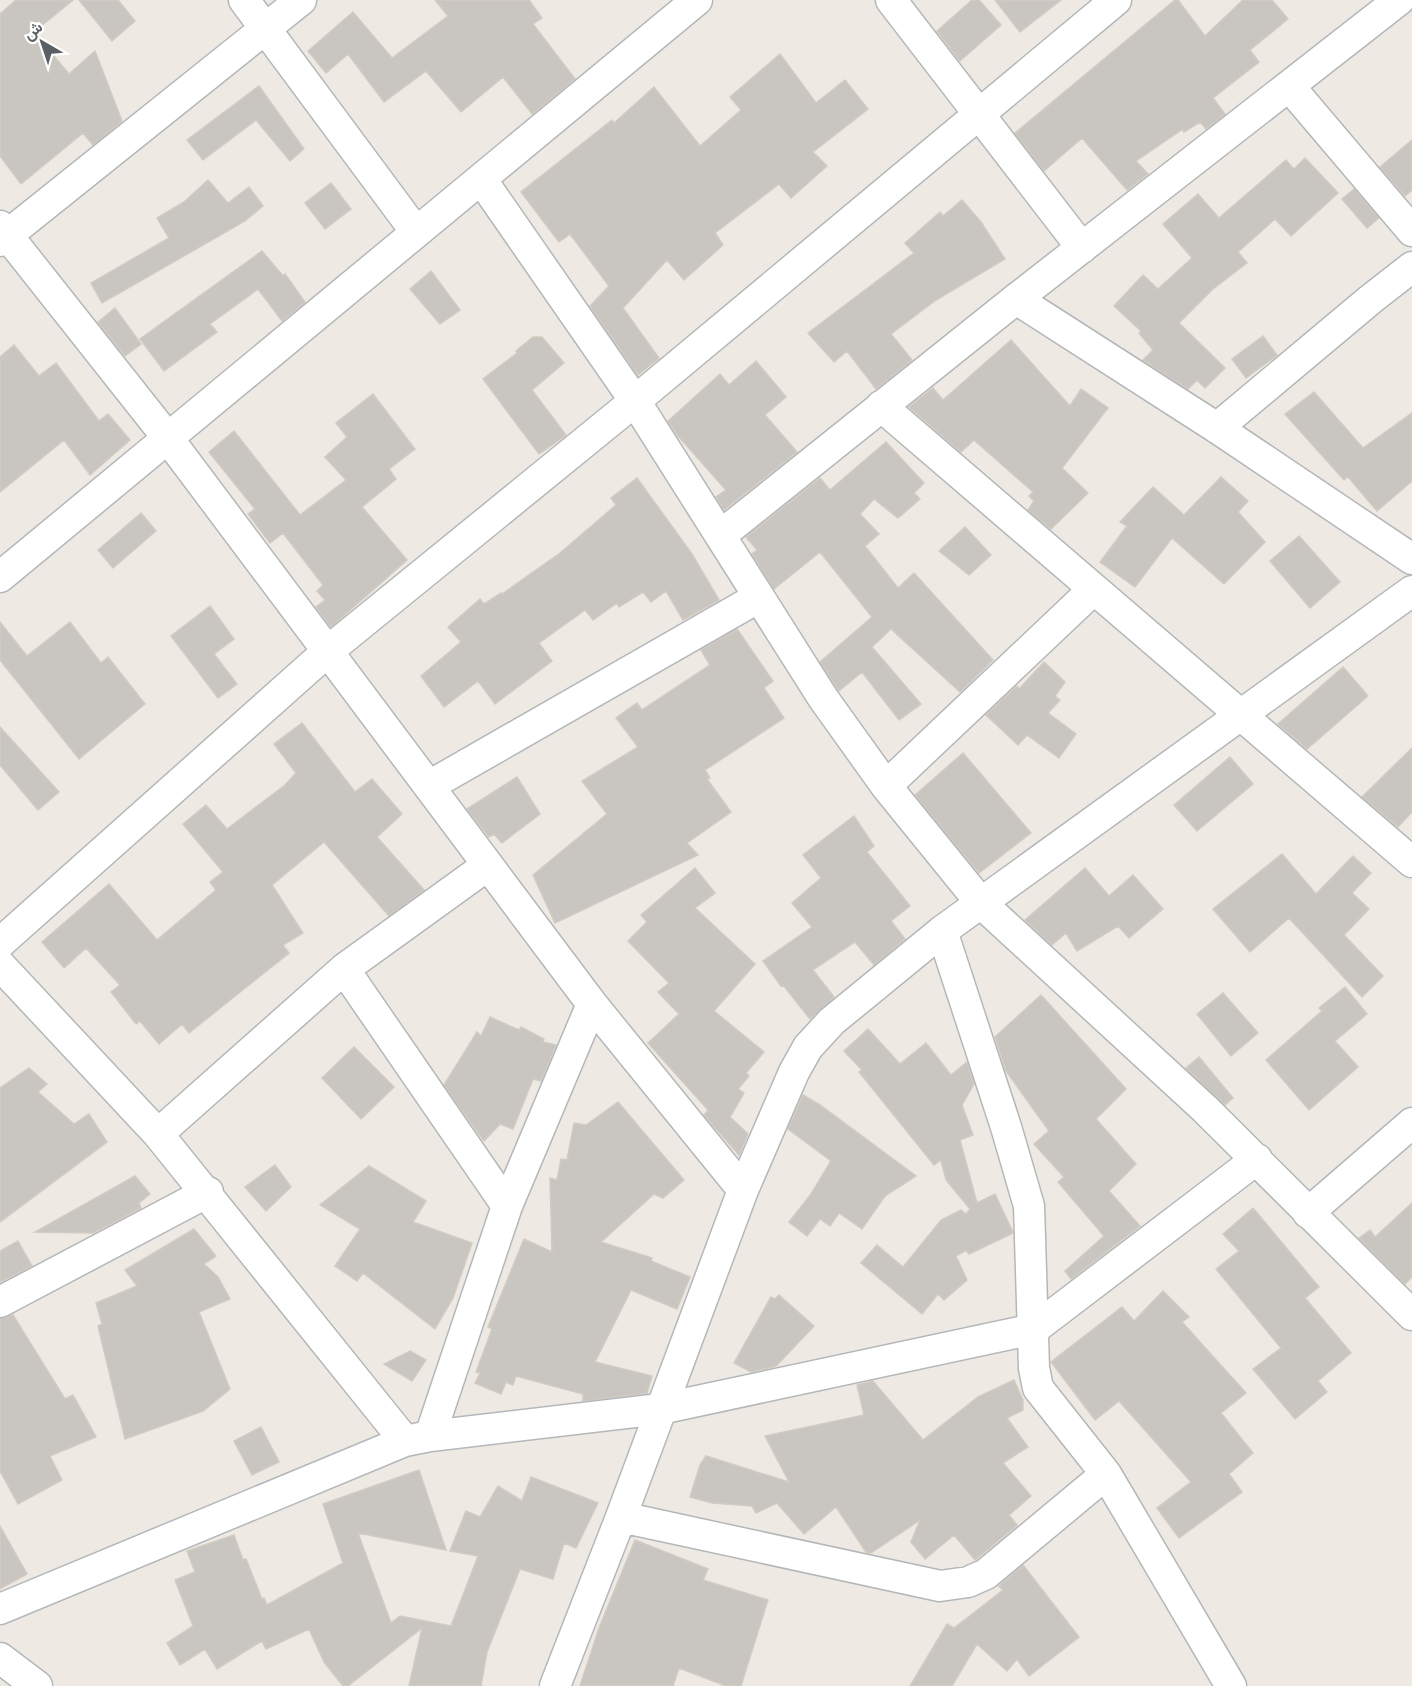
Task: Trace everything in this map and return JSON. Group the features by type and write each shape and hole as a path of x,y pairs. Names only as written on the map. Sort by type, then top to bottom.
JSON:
{"street":[{"path":"244,0 416,232"},
{"path":"301,0 266,30 2,234 167,438 592,1004 743,1190"},
{"path":"0,577 697,0"},
{"path":"891,0 1082,248"},
{"path":"0,943 328,651 635,400 977,113 1116,0"},
{"path":"721,535 1016,299 1399,0"},
{"path":"1289,86 1412,231"},
{"path":"481,179 635,400 823,698 886,786 981,903 1257,1159 1308,1213 1412,1315"},
{"path":"1217,428 1412,267"},
{"path":"1016,299 1217,428 1412,559"},
{"path":"881,406 1412,862"},
{"path":"886,786 1094,589"},
{"path":"555,1686 621,1517 743,1190 794,1072 808,1047 832,1021 942,932 1412,591"},
{"path":"429,786 759,597"},
{"path":"158,1134 344,969 488,865"},
{"path":"942,932 1006,1127 1029,1206 1034,1368 1038,1388 1106,1474 1231,1686"},
{"path":"0,965 158,1134 418,1439"},
{"path":"344,969 507,1206"},
{"path":"418,1439 507,1206 592,1004"},
{"path":"1308,1213 1412,1123"},
{"path":"0,1609 418,1439 660,1409 1034,1329 1257,1159"},
{"path":"0,1302 208,1192"},
{"path":"621,1517 940,1586 968,1582 986,1574 1106,1474"},
{"path":"0,1658 37,1686"}],"building":[{"path":"16,0 73,0 34,32 69,74 95,51 122,121 93,145 83,133 21,184 0,156 0,14"},
{"path":"79,0 118,0 135,21 112,41"},
{"path":"435,0 529,0 542,18 533,24 575,79 532,114 503,77 461,112 426,71 384,102 348,54 326,73 308,51 353,12 392,58 448,16"},
{"path":"972,0 979,0 1001,25 960,61 937,31"},
{"path":"995,0 1061,0 1020,32"},
{"path":"1175,0 1178,0 1205,36 1243,0 1272,0 1288,19 1250,50 1259,62 1213,98 1225,114 1206,129 1200,122 1184,132 1183,129 1136,161 1148,174 1127,190 1082,138 1044,171 1015,133"},
{"path":"780,54 816,103 845,80 868,109 813,152 827,166 791,198 779,184 715,233 723,245 684,280 667,260 623,308 659,358 638,375 590,306 609,286 570,234 559,242 521,192 612,120 614,123 654,87 700,146 741,110 730,97"},
{"path":"259,86 304,149 290,161 256,120 203,160 187,140"},
{"path":"1412,140 1412,190 1405,196 1380,167"},
{"path":"1305,158 1338,193 1291,236 1275,219 1238,252 1247,263 1213,289 1179,323 1225,368 1205,388 1197,380 1188,389 1143,360 1153,350 1139,333 1141,331 1114,306 1143,275 1158,289 1192,258 1163,224 1198,194 1219,218 1286,160 1294,169"},
{"path":"208,180 228,203 249,187 263,206 245,221 102,303 91,283 169,238 157,218 184,202"},
{"path":"331,183 351,209 325,229 305,203"},
{"path":"1354,189 1379,218 1367,228 1342,199"},
{"path":"962,200 981,222 1005,259 936,300 891,334 912,360 876,389 847,351 834,362 808,333 914,253 905,243 940,212 943,216"},
{"path":"262,251 283,276 285,274 305,302 282,321 258,289 210,324 217,332 164,371 140,339"},
{"path":"431,271 460,310 440,324 410,289"},
{"path":"115,308 141,344 125,356 98,322"},
{"path":"1263,336 1277,355 1246,378 1232,359"},
{"path":"533,337 542,337 564,363 532,390 566,435 539,454 483,379 517,353 516,351"},
{"path":"1011,340 1070,406 1081,389 1108,408 1062,468 1088,493 1051,529 1028,510 1034,501 1029,496 1033,492 974,440 961,452 909,407 933,388 943,400"},
{"path":"14,345 39,376 56,363 99,421 108,414 130,440 90,475 64,440 0,492 0,357"},
{"path":"756,361 786,397 765,415 797,452 724,510 716,497 726,490 678,436 668,421 720,374 729,385"},
{"path":"1314,392 1363,448 1412,413 1412,481 1377,511 1348,477 1344,480 1285,414"},
{"path":"373,394 415,449 389,469 396,479 362,507 407,560 331,627 316,607 325,600 317,591 323,585 283,533 270,543 248,514 255,509 209,452 234,431 300,515 346,480 325,457 347,437 336,423"},
{"path":"886,442 924,483 914,493 920,499 898,518 874,499 860,514 879,534 865,546 898,588 914,573 993,660 960,692 891,629 872,647 921,704 899,720 862,672 839,691 820,662 872,617 820,552 774,589 752,554 757,550 746,537 820,478 830,490"},
{"path":"1221,477 1248,501 1238,512 1265,542 1224,584 1172,538 1135,587 1100,562 1127,526 1120,522 1153,487 1184,515"},
{"path":"637,478 692,554 719,600 683,620 666,591 651,602 643,592 619,607 617,603 593,620 585,610 539,643 552,661 495,704 478,681 444,707 421,676 461,642 448,627 480,599 484,604 502,594 560,553 616,505 611,498"},
{"path":"141,513 156,531 113,568 98,550"},
{"path":"965,527 991,555 969,575 939,551"},
{"path":"1299,536 1340,582 1310,608 1270,561"},
{"path":"210,606 234,639 214,654 237,684 218,698 171,636"},
{"path":"0,622 27,656 70,622 101,663 108,657 145,704 79,759 0,660"},
{"path":"737,629 773,681 764,688 784,718 705,770 710,778 707,779 731,812 687,843 698,855 555,923 533,875 607,814 582,781 638,747 616,718 637,703 642,710 710,665 701,650"},
{"path":"1044,662 1065,682 1055,696 1060,700 1048,713 1076,734 1059,758 1027,735 1018,745 986,715 1017,686 1019,689"},
{"path":"1343,667 1368,696 1307,749 1278,724"},
{"path":"302,723 355,792 372,779 402,814 377,837 424,890 389,916 324,842 272,885 303,933 283,945 289,953 189,1033 182,1024 159,1044 140,1021 136,1024 111,992 120,985 86,948 64,968 42,942 109,884 157,940 216,890 210,882 223,872 183,824 206,805 227,829 285,785 296,773 274,744"},
{"path":"0,727 59,792 38,810 0,765"},
{"path":"1412,748 1412,812 1398,827 1362,797"},
{"path":"963,753 1031,833 979,873 915,795"},
{"path":"1230,757 1253,784 1197,831 1174,805"},
{"path":"517,777 540,814 502,843 494,834 489,837 467,809"},
{"path":"854,816 874,846 867,852 910,906 891,921 905,939 874,965 855,942 813,970 834,997 810,1019 763,961 812,927 792,903 821,878 803,855"},
{"path":"1282,854 1316,894 1353,856 1371,873 1352,893 1369,909 1344,935 1383,976 1362,997 1289,918 1250,952 1213,909"},
{"path":"695,868 715,893 695,908 755,964 714,1011 764,1052 746,1073 749,1076 738,1089 744,1093 730,1117 748,1134 739,1155 704,1115 708,1110 648,1043 679,1014 658,992 669,983 628,941 647,922 641,915"},
{"path":"1085,868 1109,896 1133,875 1163,909 1129,938 1118,926 1077,951 1066,933 1052,945 1025,920"},
{"path":"1345,987 1367,1014 1335,1041 1358,1067 1309,1110 1266,1060 1322,1011 1319,1008"},
{"path":"1223,993 1258,1033 1231,1056 1197,1014"},
{"path":"1041,995 1126,1089 1096,1119 1136,1164 1109,1191 1140,1226 1071,1279 1065,1271 1104,1236 1058,1182 1064,1177 1034,1144 1049,1131 1006,1071 995,1037"},
{"path":"490,1017 519,1030 521,1027 544,1039 543,1042 556,1045 541,1081 533,1079 513,1129 500,1124 484,1141 444,1085 477,1032 481,1036"},
{"path":"868,1029 900,1064 926,1043 951,1075 967,1062 974,1084 962,1105 973,1135 960,1140 977,1203 995,1194 1013,1233 969,1254 966,1250 956,1256 967,1280 944,1300 938,1294 922,1314 861,1263 877,1245 903,1267 941,1220 961,1210 966,1214 970,1209 946,1180 941,1160 934,1165 859,1072 862,1070 844,1051"},
{"path":"354,1047 394,1087 361,1119 322,1078"},
{"path":"1199,1057 1233,1098 1225,1105 1186,1068"},
{"path":"29,1068 47,1084 38,1092 74,1124 89,1114 107,1142 0,1222 0,1088"},
{"path":"803,1095 916,1176 885,1196 862,1229 839,1213 830,1226 820,1219 807,1236 789,1222 811,1194 831,1161 788,1129"},
{"path":"618,1102 684,1180 663,1198 654,1194 601,1242 652,1258 651,1261 690,1277 677,1309 631,1290 595,1362 652,1376 647,1393 583,1401 583,1394 516,1376 513,1385 506,1382 501,1394 475,1383 480,1373 476,1372 492,1329 488,1327 524,1239 552,1252 550,1178 557,1180 561,1159 567,1160 574,1123 586,1125"},
{"path":"275,1165 291,1187 266,1211 245,1187"},
{"path":"369,1166 426,1201 413,1222 472,1243 453,1298 435,1329 363,1273 357,1281 335,1266 360,1229 320,1205"},
{"path":"135,1176 150,1194 139,1203 141,1208 93,1233 35,1232"},
{"path":"1412,1203 1412,1277 1405,1284 1359,1238 1370,1230 1375,1237"},
{"path":"1253,1208 1319,1287 1305,1298 1351,1353 1318,1381 1327,1392 1295,1419 1253,1369 1281,1348 1216,1269 1239,1251 1223,1234"},
{"path":"194,1229 216,1256 204,1264 218,1277 230,1299 199,1312 230,1389 203,1411 125,1439 98,1326 102,1324 96,1303 137,1286 125,1270"},
{"path":"18,1241 32,1266 0,1282 0,1251"},
{"path":"1163,1291 1189,1317 1182,1322 1246,1393 1221,1413 1253,1453 1229,1474 1242,1492 1179,1538 1157,1508 1191,1482 1119,1401 1095,1420 1051,1362 1122,1307 1134,1321"},
{"path":"779,1295 814,1326 776,1366 751,1372 734,1363 771,1297 775,1299"},
{"path":"13,1315 65,1399 73,1395 96,1437 50,1456 62,1480 18,1504 0,1471 0,1319"},
{"path":"410,1351 426,1360 412,1381 384,1364"},
{"path":"1014,1380 1023,1400 1023,1410 1007,1418 1028,1447 1003,1463 1031,1496 1009,1515 1017,1525 975,1560 954,1535 925,1559 911,1542 920,1520 871,1553 866,1552 836,1507 804,1534 777,1503 756,1513 752,1506 712,1503 690,1497 700,1465 706,1456 789,1482 765,1436 864,1415 857,1385 873,1381 923,1440 978,1397"},
{"path":"261,1427 279,1462 252,1475 234,1441"},
{"path":"419,1470 446,1550 358,1533 391,1623 400,1616 451,1626 478,1556 450,1551 466,1511 480,1517 498,1486 522,1501 531,1477 598,1503 576,1548 564,1543 553,1579 520,1569 487,1652 481,1686 409,1686 422,1628 348,1686 343,1686 324,1662 309,1629 266,1649 262,1641 217,1669 205,1649 180,1665 167,1643 193,1626 175,1580 195,1572 187,1551 234,1535 243,1560 246,1559 262,1599 264,1598 267,1605 343,1563 323,1504"},
{"path":"0,1526 27,1574 0,1589"},
{"path":"635,1540 708,1569 703,1580 768,1600 741,1686 726,1686 679,1668 673,1686 580,1686 599,1628"},
{"path":"1023,1565 1079,1637 1029,1676 1017,1659 1007,1671 977,1644 952,1686 910,1686 947,1624 954,1628 1003,1590 999,1586"}]}
